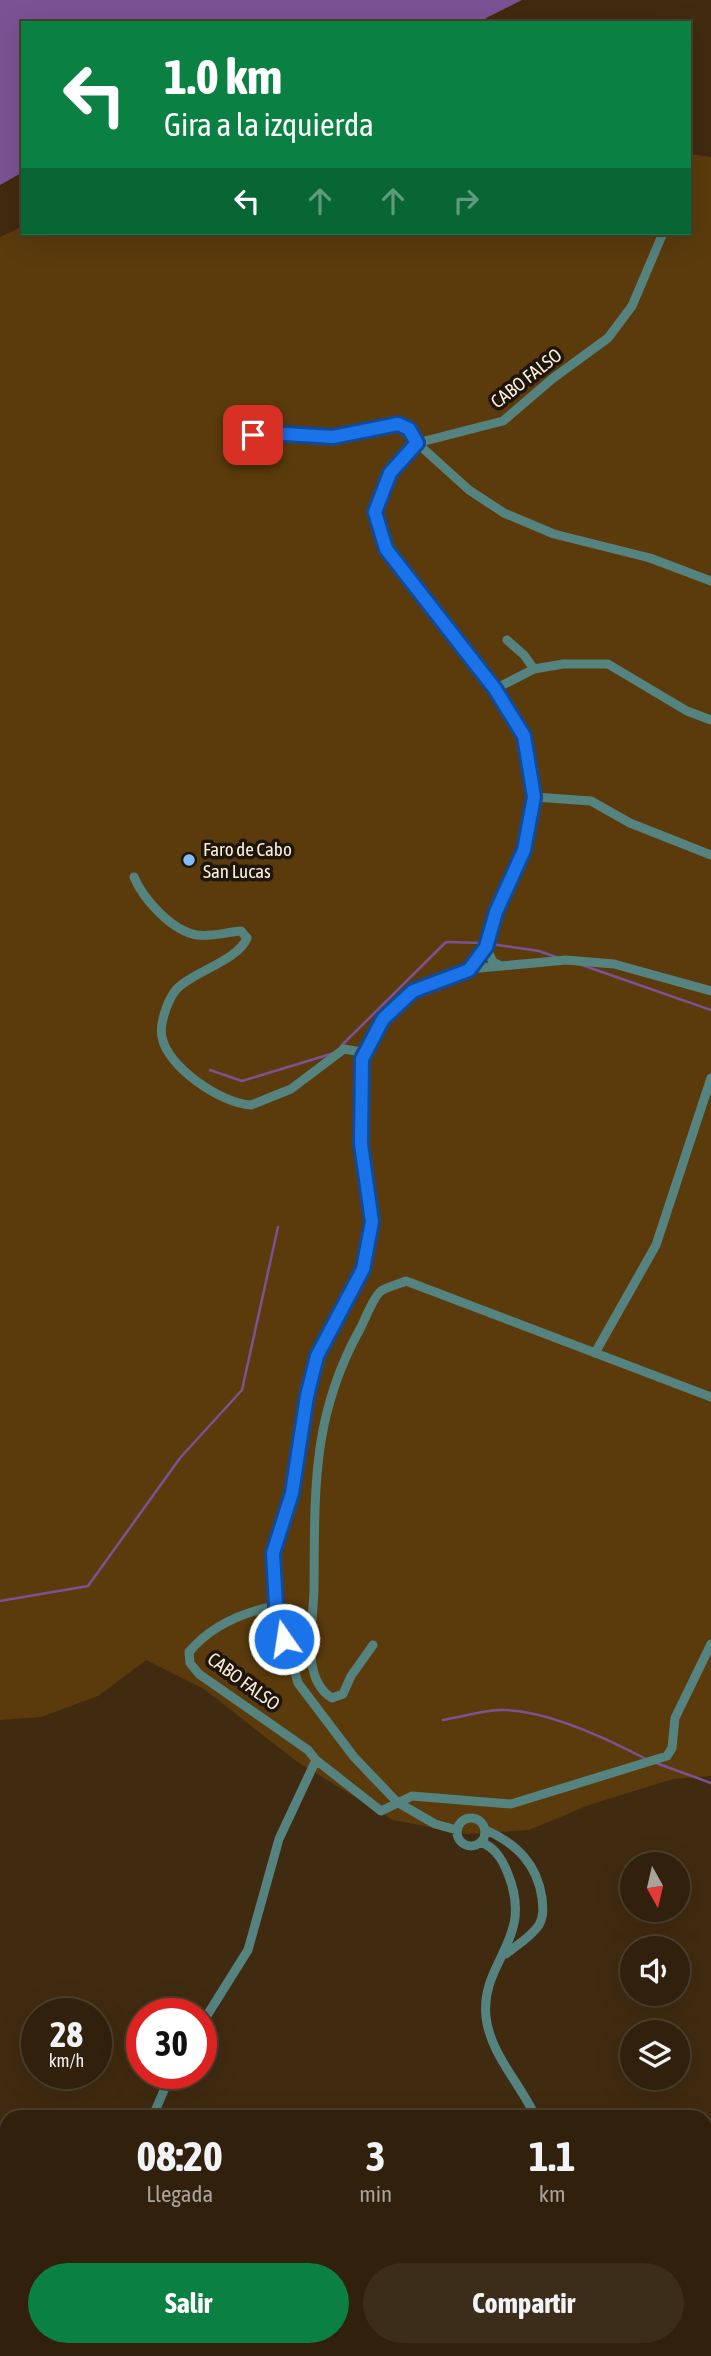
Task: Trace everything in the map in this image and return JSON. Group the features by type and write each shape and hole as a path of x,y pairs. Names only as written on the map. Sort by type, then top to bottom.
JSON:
{"street":[{"name":"CABO FALSO","path":"417,443 503,421 552,379 608,338 632,306 662,235"},
{"path":"237,437 268,433 333,437 398,424 409,429 417,443 469,490 504,513 554,534 650,558 711,580"},
{"path":"417,443 390,473 375,512 386,549 495,689 524,736 534,797 524,850 496,912 486,947 469,970"},
{"path":"508,640 534,669"},
{"path":"495,689 534,669 562,664 608,664 687,711 711,720"},
{"path":"534,797 591,801 638,826 711,855"},
{"path":"134,877 141,890 175,926 198,935 241,931 247,938 244,944 211,969 175,992 167,1010 162,1028 164,1045 194,1081 217,1095 251,1105 291,1089 344,1049 358,1050 362,1059 361,1144 372,1222 363,1269 317,1356 307,1396 292,1493 273,1553 276,1606 298,1683 354,1757 397,1802 435,1824 457,1830"},
{"path":"486,947 493,962 501,966"},
{"path":"362,1059 383,1019 413,991 469,970 565,960 614,964 711,991"},
{"path":"595,1353 656,1245 711,1078"},
{"path":"373,1645 351,1676 343,1693 332,1698 321,1692 314,1677 312,1630 315,1496 320,1430 346,1354 381,1292 406,1282 711,1397"},
{"name":"CABO FALSO","path":"276,1606 246,1612 217,1629 189,1652 190,1663 199,1674 308,1750 316,1760"},
{"path":"217,1999 248,1950 279,1839 316,1760 381,1811 412,1796 429,1795 511,1804 667,1756 672,1748 675,1718 711,1644"},
{"path":"474,1818 482,1822 485,1830 481,1842 473,1847 458,1839 457,1830 461,1822 474,1818"},
{"path":"485,1830 517,1848 530,1862 540,1881 544,1909 540,1924 527,1939 506,1954"},
{"path":"481,1842 502,1860 515,1890 517,1916 506,1954 488,1985 486,2017 491,2040 531,2110"},
{"path":"502,1860 517,1848"},
{"path":"511,1933 527,1939"},
{"path":"155,2110 165,2089"}],"shaded area":[{"path":"0,0 522,0 485,21 21,21 21,173 0,185"},
{"path":"691,154 711,157 711,1776 673,1779 589,1805 529,1830 467,1834 393,1820 296,1761 204,1689 146,1660 98,1696 41,1717 0,1720 0,237 21,227 21,235 691,235"}],"waterway":[{"path":"341,1046 446,942 484,943"},
{"path":"491,944 539,951 559,958"},
{"path":"582,965 711,1010"},
{"path":"210,1070 242,1081 334,1053"},
{"path":"0,1601 88,1586 180,1458 242,1390 278,1227"},
{"path":"443,1720 487,1711 519,1711 576,1727 646,1759"},
{"path":"656,1763 711,1783"}],"place":[{"name":"Faro de Cabo San Lucas","path":"189,860"}],"route":[{"path":"253,435 268,433 333,437 398,424 409,429 417,443 390,473 375,512 386,549 495,689 524,736 532,770 534,797 524,850 496,912 486,947 469,970 413,991 383,1019 362,1059 361,1144 372,1222 363,1269 317,1356 307,1396 292,1493 273,1553 276,1606 284,1639"}]}
